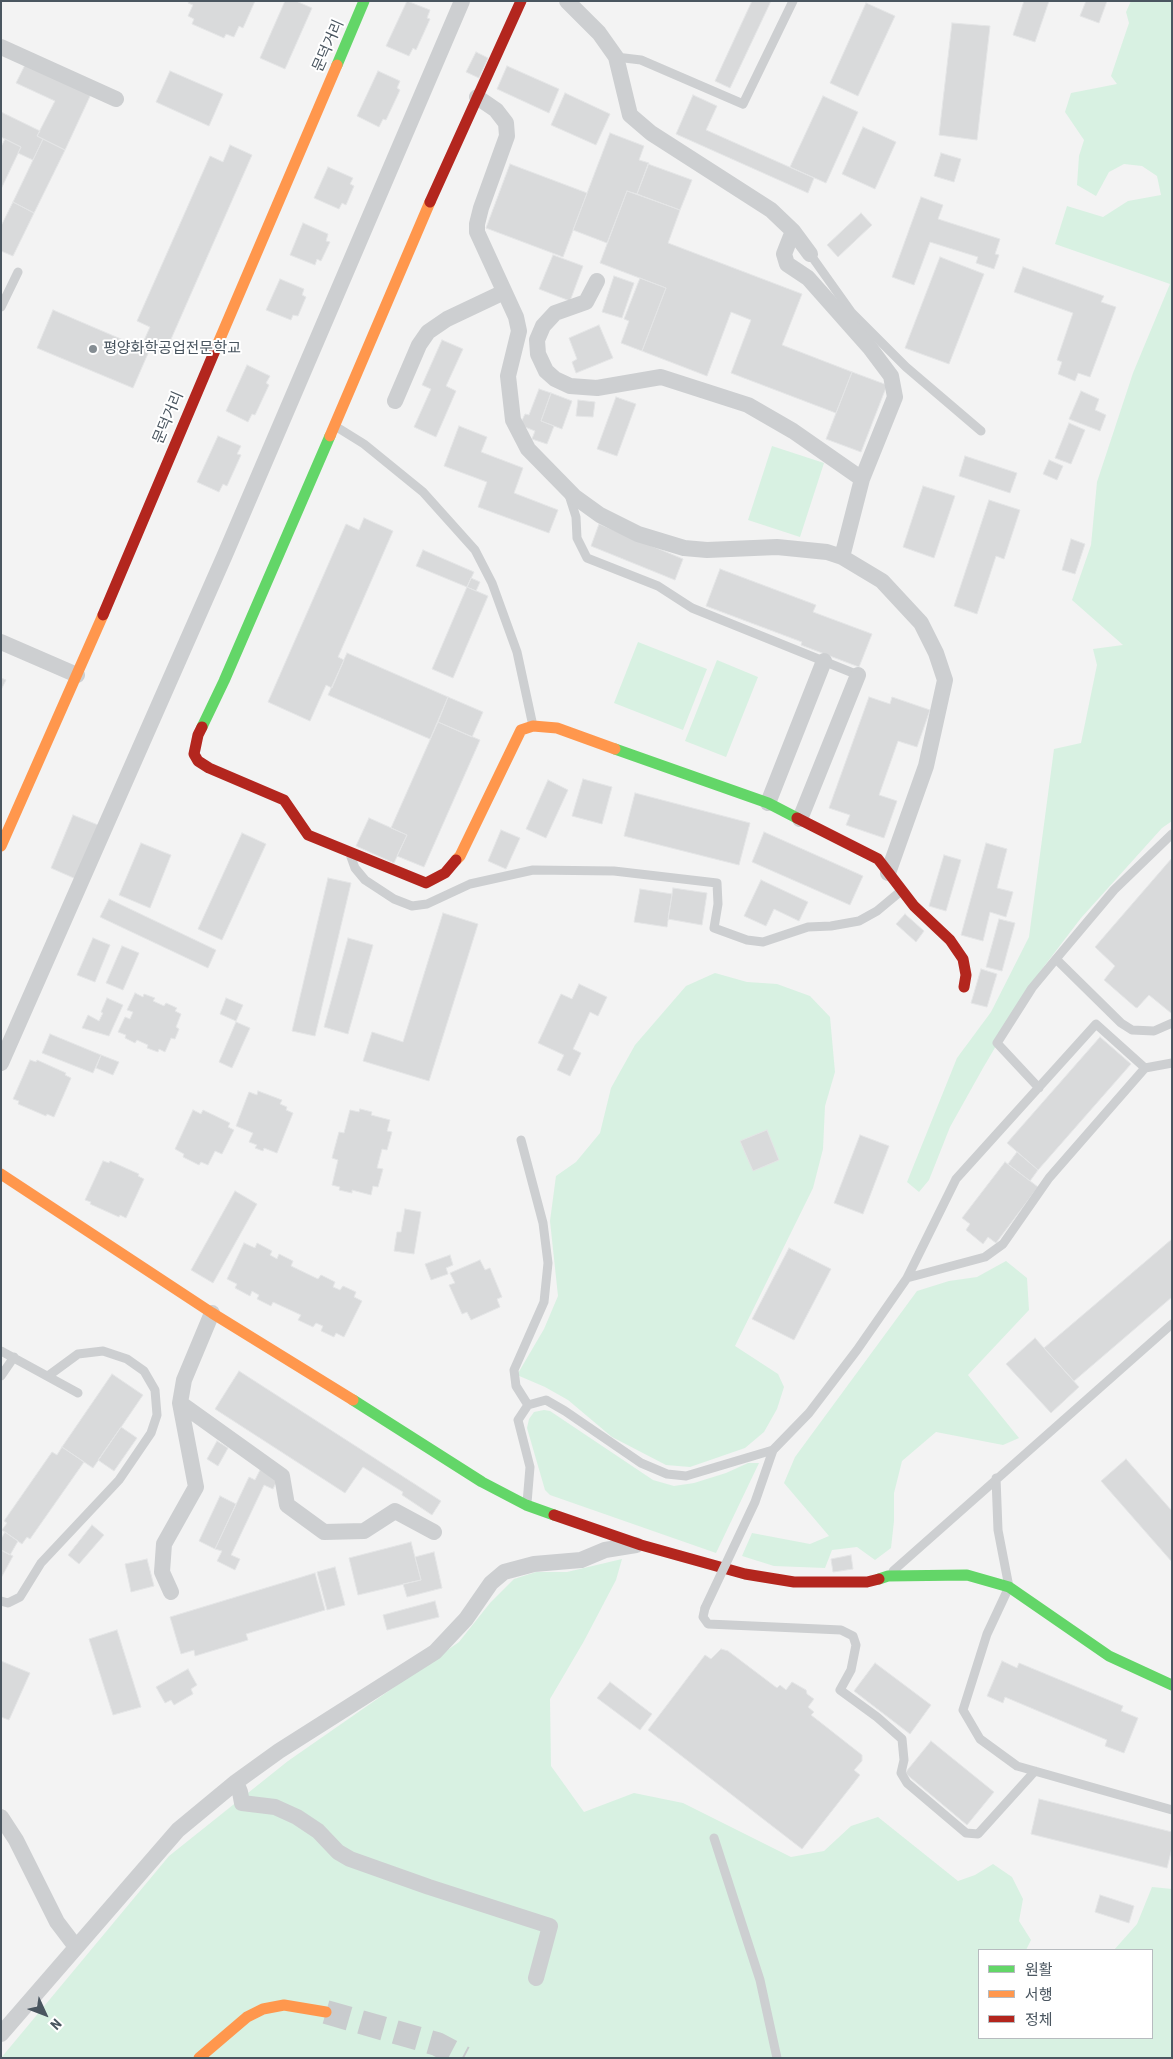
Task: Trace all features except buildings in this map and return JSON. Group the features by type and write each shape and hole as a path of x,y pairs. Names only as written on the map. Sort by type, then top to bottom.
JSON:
{"street":[{"name":"문덕거리","path":"1,846 77,675 364,1"},
{"path":"1,1063 224,556 462,1"},
{"path":"521,1 444,170 224,681 198,735 194,754 198,761 209,768 284,800 308,835 426,883 446,873 460,856 521,730 533,726 557,728 768,802 878,859 914,906 950,940 963,959 966,976 964,987"},
{"path":"567,1 599,33 616,57 630,115 651,133 771,210 793,231 810,254"},
{"path":"1,47 116,99"},
{"path":"477,97 496,110 506,123 507,136 477,224 477,232 516,317 519,331 508,376 513,420 518,434 528,449 568,491 600,515 638,534 684,548 707,550 777,547 827,552 842,556 882,581 921,624 936,653 945,680 926,766 888,873"},
{"path":"793,231 784,254 788,264 808,278 870,348 891,376 894,397 862,479 842,556"},
{"path":"597,281 586,302 554,313 543,326 537,340 538,354 546,371 555,379 570,386 597,388 660,377 748,404 793,431 862,479"},
{"path":"395,401 419,345 428,332 447,319 504,292"},
{"path":"1,642 77,675"},
{"path":"768,802 824,661"},
{"path":"800,819 858,675"},
{"path":"1,1174 212,1314 358,1403 482,1482 526,1505 641,1545 745,1574 794,1582 867,1582 888,1576 967,1575 1009,1587 1109,1656 1172,1685"},
{"path":"171,1592 162,1572 164,1544 196,1487 180,1403 184,1380 212,1314"},
{"path":"180,1403 282,1476 287,1505 324,1532 364,1530 395,1511 434,1532"},
{"path":"1,2034 178,1830 236,1782 279,1751 435,1652 466,1619 491,1583 504,1572 534,1564 582,1560 605,1550 641,1545"},
{"path":"236,1782 242,1803 275,1807 297,1817 318,1831 338,1852 350,1858 429,1887 550,1926 536,1978"},
{"path":"1,1818 16,1840 57,1922 76,1947"},
{"path":"199,2058 247,2017 263,2009 284,2005 326,2012"}],"lane":[{"path":"616,57 641,60 743,104 793,1"},
{"path":"810,254 852,313 906,367 981,431"},
{"path":"1,307 18,272"},
{"path":"335,425 364,444 423,492 476,550 492,583 518,652 533,726"},
{"path":"568,491 576,517 577,538 588,558 658,586 692,608 858,675"},
{"path":"1039,1088 996,1043 1032,988 1114,890 1172,834"},
{"path":"350,852 355,868 365,880 394,899 412,906 427,904 470,884 533,870 614,871 717,884 718,904 714,928 747,940 763,942 808,927 859,921 877,911 902,890"},
{"path":"1056,959 1121,1023 1132,1030 1154,1032 1172,1023"},
{"path":"1035,1771 978,1834 966,1833 907,1783 901,1773 904,1760 902,1738 840,1690 851,1670 856,1645 853,1636 841,1630 708,1624 703,1617 705,1608 755,1502 773,1450 809,1412 857,1350 907,1278 956,1179 1096,1024 1144,1068"},
{"path":"907,1278 985,1257 1003,1244 1049,1178 1144,1068 1172,1062"},
{"path":"521,1140 543,1223 548,1263 544,1302 514,1370 516,1386 528,1405"},
{"path":"888,1576 996,1478 1172,1324"},
{"path":"1,1351 78,1393"},
{"path":"1,1602 8,1603 20,1597 41,1563 119,1480 151,1433 157,1415 155,1390 144,1371 127,1359 103,1351 78,1354 48,1376"},
{"path":"1,1376 14,1357"},
{"path":"526,1505 530,1467 518,1420 528,1405 546,1400 641,1463 667,1474 686,1476 773,1450"},
{"path":"996,1478 998,1530 1009,1587 987,1634 963,1710 980,1739 1016,1766 1172,1810"},
{"path":"714,1838 760,1980 777,2058"}],"green space":[{"path":"1131,1 1172,1 1172,821 1162,828 1081,918 1039,973 950,1127 929,1180 919,1192 907,1182 957,1058 991,1012 1029,937 1054,749 1081,743 1097,665 1093,649 1123,645 1072,600 1091,545 1097,482 1133,373 1170,284 1055,244 1067,206 1103,217 1128,201 1161,195 1157,176 1142,166 1124,164 1109,172 1096,196 1077,185 1079,156 1084,140 1065,112 1071,93 1117,84 1111,76 1129,23 1126,12"},
{"path":"772,446 824,463 800,537 748,520"},
{"path":"638,642 707,669 683,730 614,703"},
{"path":"717,660 758,677 726,757 685,741"},
{"path":"715,973 747,982 777,984 810,996 830,1017 835,1072 825,1106 823,1149 813,1188 735,1346 778,1374 784,1387 777,1409 764,1432 745,1448 690,1467 666,1465 612,1437 568,1400 545,1387 517,1375 544,1329 558,1296 550,1221 556,1176 576,1162 600,1133 611,1088 635,1045 686,986"},
{"path":"1006,1261 1027,1278 1029,1310 968,1375 1019,1438 1003,1445 936,1432 902,1461 894,1493 894,1521 891,1548 875,1560 857,1547 832,1550 825,1568 774,1566 742,1556 752,1533 810,1544 829,1536 784,1483 795,1457 917,1291 949,1281 977,1277"},
{"path":"550,1411 653,1480 674,1486 694,1483 726,1473 748,1463 759,1463 716,1553 550,1495 545,1490 527,1428 529,1419 534,1412"},
{"path":"622,1559 616,1580 584,1641 550,1699 551,1766 584,1812 634,1793 683,1803 791,1857 824,1851 851,1826 878,1817 958,1881 975,1875 993,1864 1012,1877 1023,1899 1019,1921 1031,1940 1026,1949 978,1949 978,2039 1153,2039 1153,1949 1115,1949 1137,1924 1152,1887 1172,1889 1172,2058 1,2058 169,1856 288,1761 459,1642 490,1603 514,1579 536,1572 567,1572"}],"tunnel":[{"path":"326,2012 437,2044 464,2058"}],"traffic: fast":[{"path":"337,65 364,1"},
{"path":"202,727 224,681 330,436"},
{"path":"615,749 768,803 797,818"},
{"path":"353,1400 482,1482 526,1505 554,1515"},
{"path":"879,1579 888,1576 967,1575 1009,1587 1109,1656 1172,1685"}],"traffic: slow":[{"path":"216,348 337,65"},
{"path":"330,436 430,202"},
{"path":"1,846 103,615"},
{"path":"456,860 460,856 521,730 533,726 557,728 615,749"},
{"path":"1,1174 212,1313 353,1400"},
{"path":"199,2058 247,2017 263,2009 284,2005 326,2012"}],"traffic: jam":[{"path":"430,202 521,1"},
{"path":"103,615 216,348"},
{"path":"202,727 198,735 194,754 198,761 209,768 284,800 308,835 426,883 445,873 456,860"},
{"path":"797,818 878,859 914,906 950,940 963,959 966,975 964,987"},
{"path":"554,1515 641,1545 745,1574 794,1582 867,1582 879,1579"}],"place":[{"name":"평양화학공업전문학교","path":"93,349"}]}
